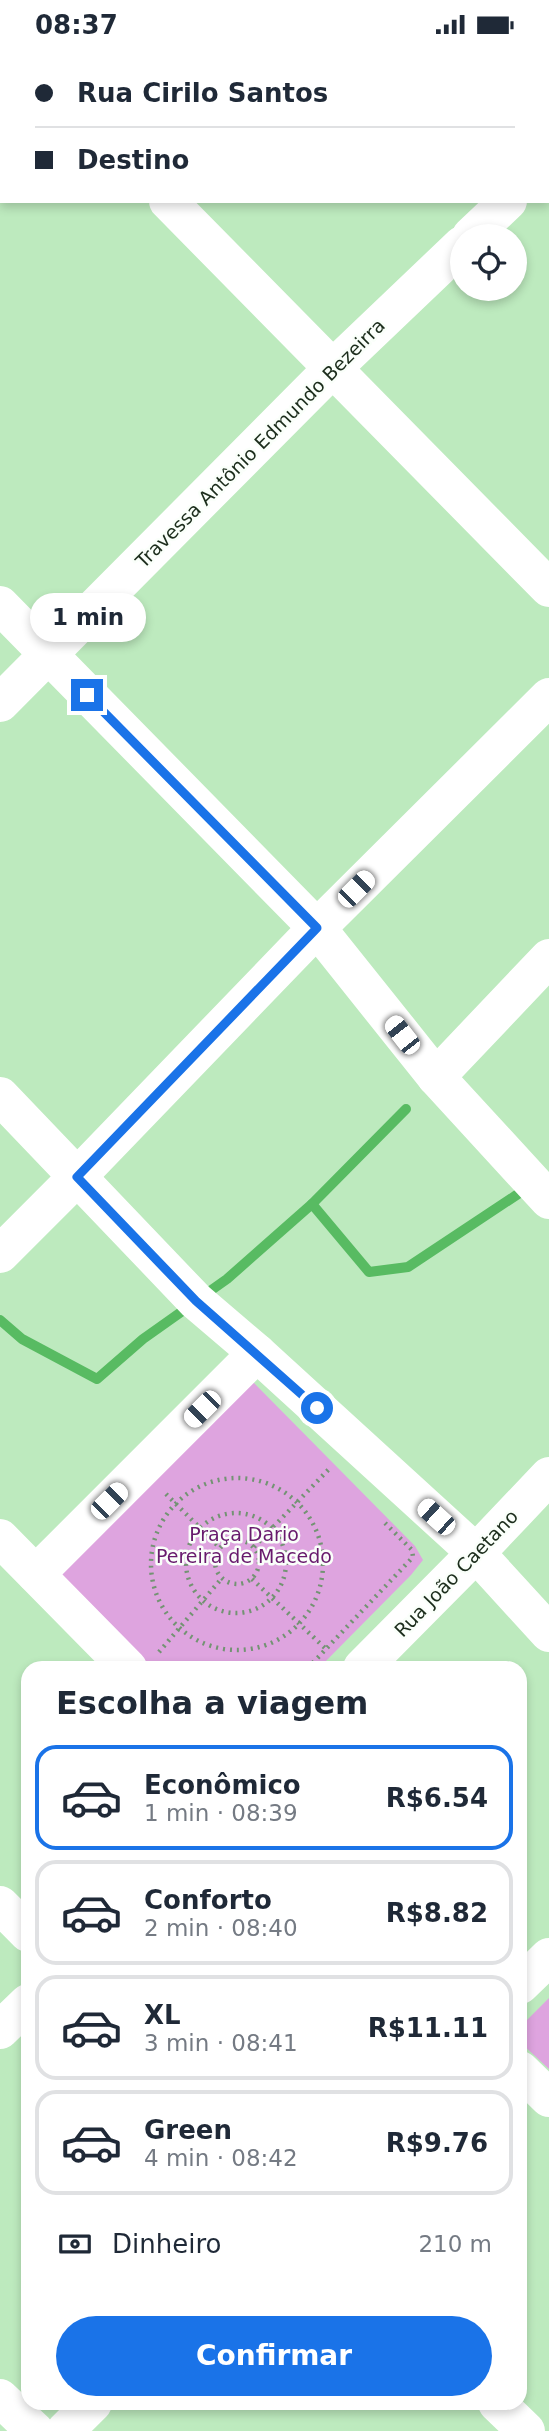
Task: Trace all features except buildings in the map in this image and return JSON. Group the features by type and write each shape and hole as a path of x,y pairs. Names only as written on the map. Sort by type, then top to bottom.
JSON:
{"street":[{"path":"170,203 549,588"},
{"path":"484,224 506,203"},
{"name":"Travessa Antônio Edmundo Bezeirra","path":"0,703 332,369 450,256"},
{"path":"0,605 317,928 436,1077 549,1200"},
{"path":"0,1254 317,928 549,697"},
{"path":"436,1077 549,958"},
{"path":"0,1096 196,1301 257,1353 476,1553 549,1633"},
{"path":"36,1574 257,1353"},
{"name":"Rua João Caetano","path":"369,1661 549,1476"},
{"path":"0,1538 36,1574 143,1661"},
{"path":"0,1905 21,1926"},
{"path":"527,1978 549,1957"},
{"path":"0,2030 21,2010"},
{"path":"527,2077 549,2098"},
{"path":"0,2398 35,2431"},
{"path":"65,2431 86,2410"},
{"path":"504,2410 526,2431"}],"path":[{"path":"321,1459 340,1477"},
{"path":"254,1547 331,1468"},
{"path":"232,1477 261,1481 288,1494 297,1503 309,1515 322,1542 324,1571 317,1600 300,1625 277,1642 249,1650 220,1649 194,1640 173,1622 158,1599 150,1572 152,1544 163,1519 175,1504 204,1483 232,1477"},
{"path":"158,1486 220,1548"},
{"path":"228,1514 244,1514 260,1519 271,1528 282,1543 286,1559 285,1576 273,1599 251,1612 234,1614 217,1610 203,1601 192,1589 186,1573 186,1557 190,1542 200,1528 213,1519 228,1514"},
{"path":"315,1661 414,1557 412,1550 376,1514"},
{"path":"237,1539 254,1547 260,1562 256,1576 237,1584 222,1578 215,1565 220,1548 237,1539"},
{"path":"143,1661 180,1628 222,1578"},
{"path":"252,1579 326,1649"}],"green space":[{"name":"Praça Dario Pereira de Macedo","path":"251,1380 415,1546 423,1560 326,1661 140,1661 53,1566"},
{"path":"549,1998 549,2069 527,2049 527,2020"}],"waterway":[{"path":"312,1204 406,1109"},
{"path":"203,1296 227,1279 312,1204 369,1272 408,1267 518,1194"},
{"path":"0,1320 22,1339 97,1379 143,1339 191,1305"}],"route":[{"path":"87,695 317,928 77,1177 196,1301 317,1408"}]}
